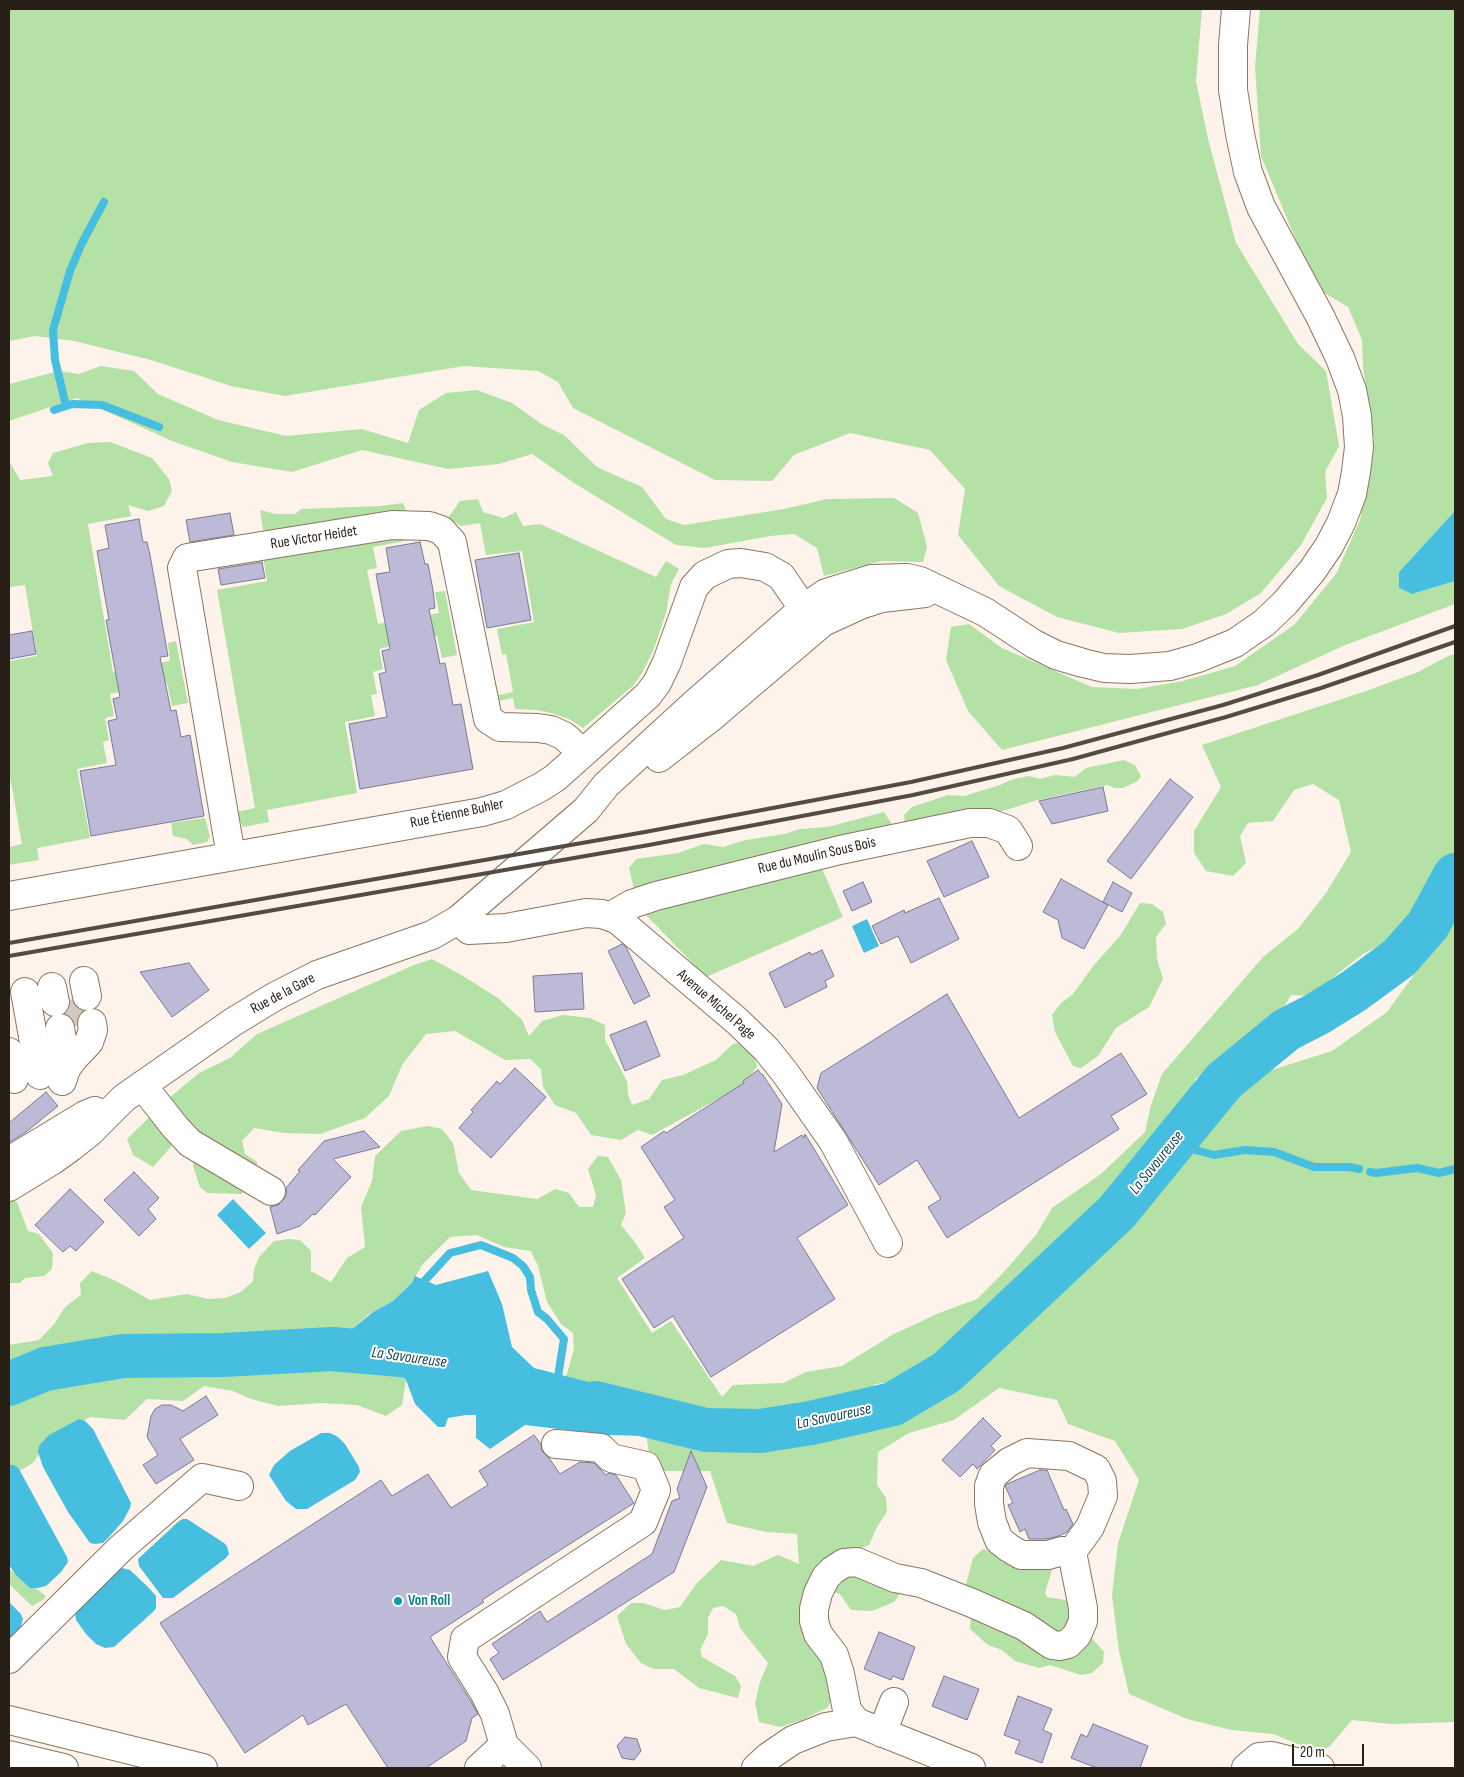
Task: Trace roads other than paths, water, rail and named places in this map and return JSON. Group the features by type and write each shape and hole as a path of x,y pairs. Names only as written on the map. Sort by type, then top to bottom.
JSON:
{"street":[{"path":"586,810 612,796 699,727 709,705 802,622 813,616 882,598 905,594 941,592 984,612 1049,651 1104,668 1130,670 1170,666 1198,658 1235,643 1264,623 1285,603 1312,570 1329,546 1341,523 1352,494 1359,447 1357,416 1352,390 1340,358 1320,316 1261,206 1248,172 1233,90 1233,46 1236,9"},
{"name":"Rue Victor Heidet","path":"231,856 182,568 187,558 392,525 429,526 441,530 452,542 488,719 500,727 551,730 564,736 583,753"},
{"name":"Rue Étienne Buhler","path":"9,896 490,809 506,804 555,778 648,695 657,683 678,635 694,587 705,575 728,564 741,563 765,567 781,576 813,616"},
{"path":"586,810 613,778 693,705 813,616"},
{"name":"Rue de la Gare","path":"9,1162 85,1115 133,1091 233,1022 282,993 318,975 432,935 458,920 586,810"},
{"name":"Rue du Moulin Sous Bois","path":"611,916 632,904 656,896 840,850 970,823 989,823 1008,830 1018,846"},
{"name":"Avenue Michel Page","path":"458,920 469,930 506,928 586,913 602,914 611,916 638,936 737,1021 766,1049 833,1141 888,1243"},
{"path":"25,992 53,1071"},
{"path":"53,1071 89,1042 92,1030 75,1026"},
{"path":"9,1052 53,1071"},
{"path":"133,1091 170,1121 190,1143 271,1191"},
{"name":"Rue de la Gare","path":"9,1187 71,1147 90,1132 133,1091"},
{"path":"527,1768 504,1745 495,1714 484,1692 462,1657 465,1639 643,1522 656,1490 646,1466 611,1458 601,1448 556,1444"},
{"path":"856,1722 848,1710 834,1655 818,1634 814,1621 814,1609 818,1593 826,1577 833,1570 844,1563 856,1562 895,1578 921,1583 948,1592 1024,1626 1052,1645 1068,1644 1077,1635 1083,1621 1083,1608 1072,1552 1090,1526 1103,1496 1102,1481 1096,1469 1069,1456 1026,1453 1009,1462 993,1475 989,1486 992,1522 999,1540 1021,1555 1048,1556 1062,1551 1072,1552"},
{"path":"9,1659 122,1548 202,1478 239,1486"},
{"path":"882,1733 894,1702"},
{"path":"9,1720 203,1768"},
{"path":"756,1768 768,1757 793,1740 826,1727 856,1722 971,1768"},
{"path":"479,1768 504,1745"},
{"path":"9,1756 64,1768"},
{"path":"1246,1768 1259,1757 1272,1756 1320,1768"}],"water":[{"path":"1455,511 1455,581 1412,594 1399,588 1399,572"},
{"path":"867,919 879,946 864,953 852,926"},
{"path":"233,1199 266,1233 249,1249 217,1215"},
{"path":"488,1271 502,1304 512,1347 534,1368 636,1394 666,1405 645,1427 646,1436 609,1435 525,1425 490,1449 476,1438 476,1415 448,1418 445,1427 438,1427 415,1404 406,1380 393,1368 352,1358 351,1330 373,1312 393,1301 412,1283 415,1276 436,1285"},
{"path":"79,1419 85,1421 93,1429 131,1503 123,1521 103,1543 90,1543 68,1512 43,1467 38,1452 39,1446 49,1435"},
{"path":"321,1433 330,1433 338,1437 345,1444 360,1472 355,1480 307,1509 296,1509 286,1501 269,1475 274,1465 290,1451"},
{"path":"9,1465 14,1465 19,1469 67,1557 68,1562 61,1572 46,1586 30,1588 16,1575 9,1565"},
{"path":"183,1519 187,1519 224,1543 229,1554 173,1598 163,1598 139,1566 138,1559"},
{"path":"122,1568 130,1570 156,1596 156,1608 114,1647 105,1648 96,1644 86,1634 76,1620 75,1613 116,1571"},
{"path":"9,1602 21,1614 23,1619 20,1629 9,1641"}],"waterway":[{"path":"66,406 55,360 53,330 70,271 82,243 104,202"},
{"path":"54,410 72,404 102,405 159,427"},
{"name":"La Savoureuse","path":"596,1403 706,1430 760,1431 811,1423 893,1404 947,1372 1117,1212 1224,1081 1286,1030 1317,1014 1354,991 1399,958 1428,925 1455,875"},
{"path":"1173,1144 1214,1155 1245,1150 1274,1152 1314,1167 1349,1167 1359,1169"},
{"path":"1370,1172 1376,1173 1417,1168 1439,1173 1455,1169"},
{"path":"418,1288 450,1253 481,1245 513,1258 523,1266 530,1277 531,1290 538,1312 547,1319 564,1339 557,1383"},
{"name":"La Savoureuse","path":"9,1384 45,1369 123,1356 223,1355 332,1349 412,1356"}],"tunnel":[{"path":"70,1000 75,1026"}],"railway":[{"path":"9,943 645,832 911,782 1063,748 1223,705 1318,675 1455,626"},
{"path":"9,956 649,845 913,795 1073,759 1226,717 1321,688 1455,642"}],"place":[{"name":"Von Roll","path":"398,1601"}]}
